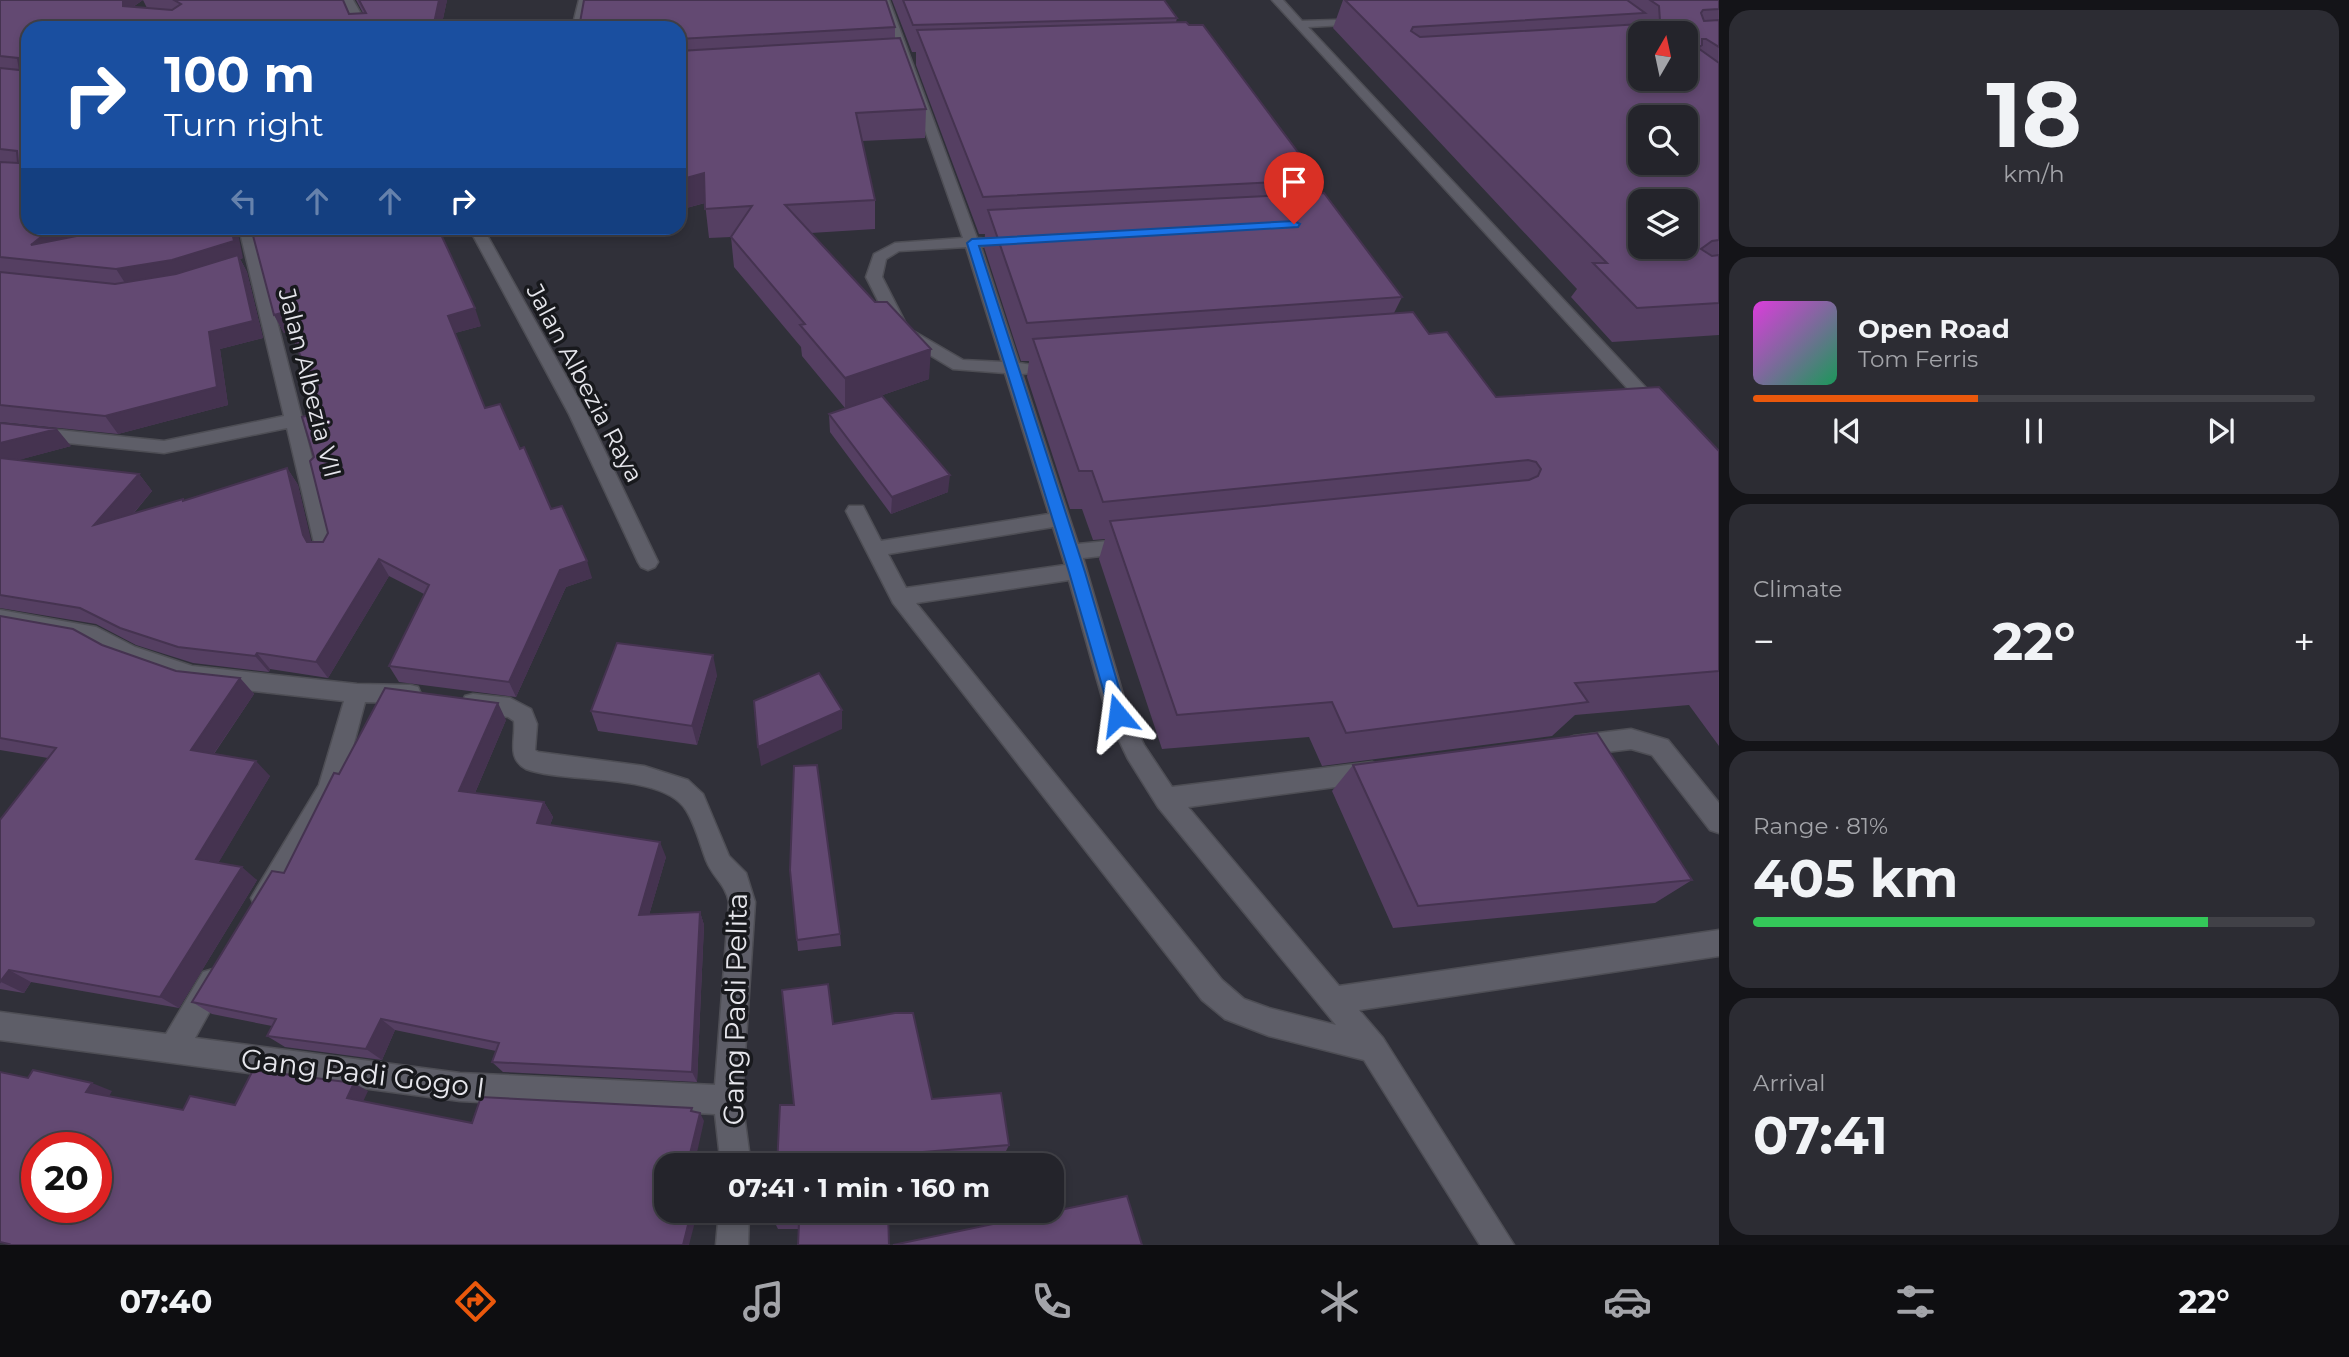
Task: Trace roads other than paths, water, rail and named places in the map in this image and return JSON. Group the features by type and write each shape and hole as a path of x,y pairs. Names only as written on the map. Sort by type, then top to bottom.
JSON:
{"street":[{"path":"348,0 359,21"},
{"path":"580,21 584,0"},
{"path":"884,0 972,243 1074,562 1118,715 1136,752 1166,799 1373,1048 1499,1245"},
{"path":"1277,0 1663,417"},
{"path":"582,12 595,12"},
{"path":"1299,24 1369,21"},
{"name":"Jalan Albezia VII","path":"247,235 249,263 295,421 326,551"},
{"name":"Jalan Albezia Raya","path":"480,235 578,414 648,562"},
{"path":"1000,241 895,247 879,257 874,277 901,331 959,365 1013,370 1041,368"},
{"path":"0,430 164,447 295,421"},
{"path":"856,511 900,597 1212,990 1235,1009 1269,1022 1373,1048"},
{"path":"877,549 1060,519"},
{"path":"900,597 1154,544"},
{"path":"0,618 96,635 127,653 192,675 357,693 427,696"},
{"path":"249,923 330,788 357,693"},
{"name":"Gang Padi Pelita","path":"453,700 516,709 526,718 528,730 523,751 527,758 534,762 644,776 680,787 695,802 720,864 737,881 742,902 728,1100 734,1153"},
{"path":"1549,749 1631,738 1660,747 1719,822"},
{"path":"1166,799 1398,769"},
{"path":"1334,1000 1719,943"},
{"path":"173,1049 228,958"},
{"name":"Gang Padi Gogo I","path":"0,1026 460,1087 728,1100"},
{"path":"732,1245 733,1223"}]}
